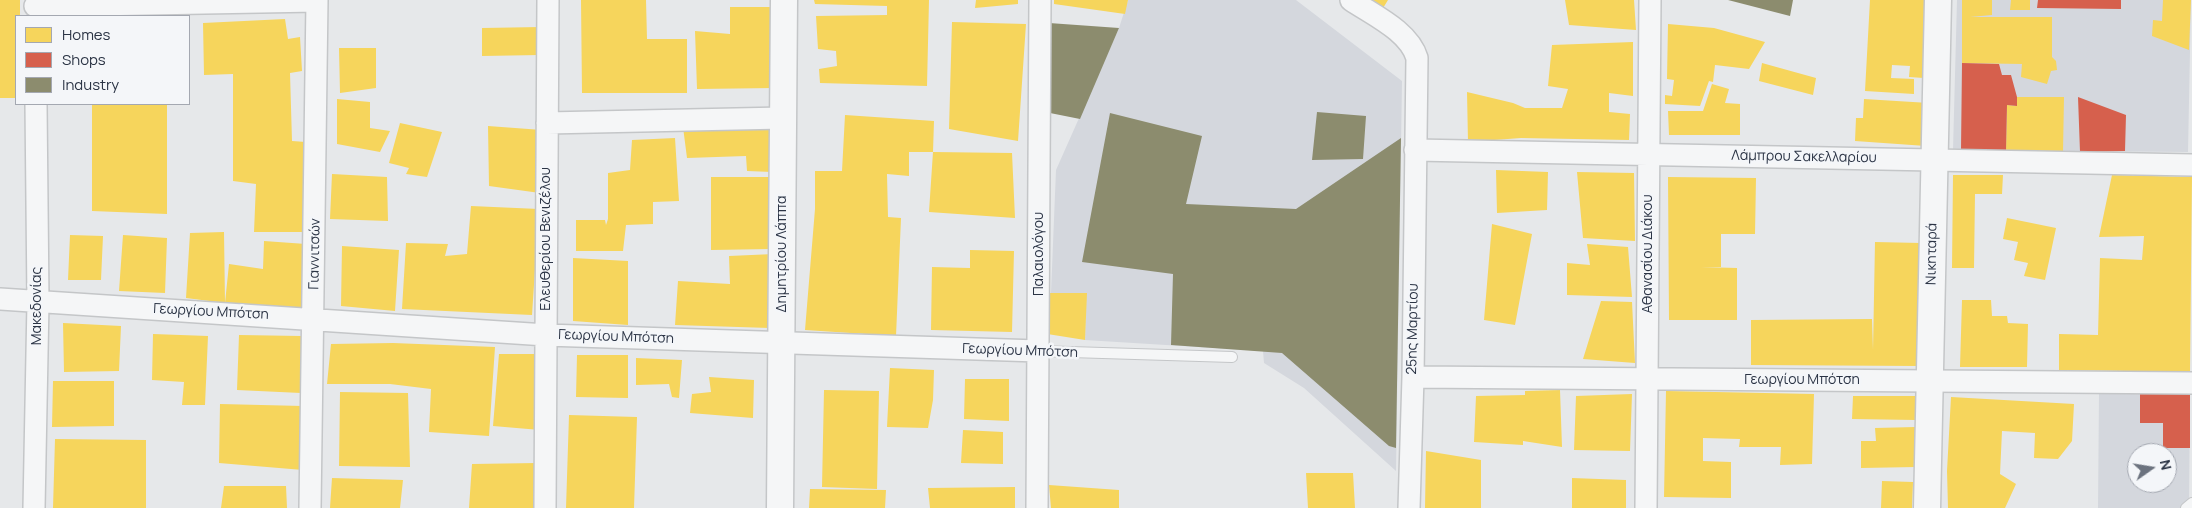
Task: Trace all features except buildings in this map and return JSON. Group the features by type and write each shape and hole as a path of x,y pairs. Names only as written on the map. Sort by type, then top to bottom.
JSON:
{"street":[{"path":"36,7 317,0"},
{"name":"Γιαννιτσών","path":"310,508 317,0"},
{"name":"Ελευθερίου Βενιζέλου","path":"545,508 548,0"},
{"name":"Δημητρίου Λάππα","path":"780,508 784,0"},
{"name":"Παλαιολόγου","path":"1037,508 1040,0"},
{"name":"25ης Μαρτίου","path":"1351,0 1402,35 1414,50 1417,58 1413,377 1409,508"},
{"name":"Αθανασίου Διάκου","path":"1646,508 1650,0"},
{"name":"Νικηταρά","path":"1927,508 1938,0"},
{"name":"Μακεδονίας","path":"34,508 38,302 36,105"},
{"path":"547,123 783,118"},
{"name":"Λάμπρου Σακελλαρίου","path":"1415,150 2192,165"},
{"name":"Γεωργίου Μπότση","path":"0,299 314,318 546,335 1038,351"},
{"name":"Γεωργίου Μπότση","path":"1413,377 2192,383"}],"lane":[{"name":"Γεωργίου Μπότση","path":"1038,351 1232,357"},
{"path":"2186,508 2192,502"}],"shaded area":[{"path":"1128,0 1296,0 1402,81 1396,471 1304,388 1264,363 1263,351 1085,340 1086,293 1051,293 1056,170 1119,28"},
{"path":"1957,0 2191,0 2188,152 1953,150"},
{"path":"2099,394 2190,394 2189,508 2098,508"}]}
